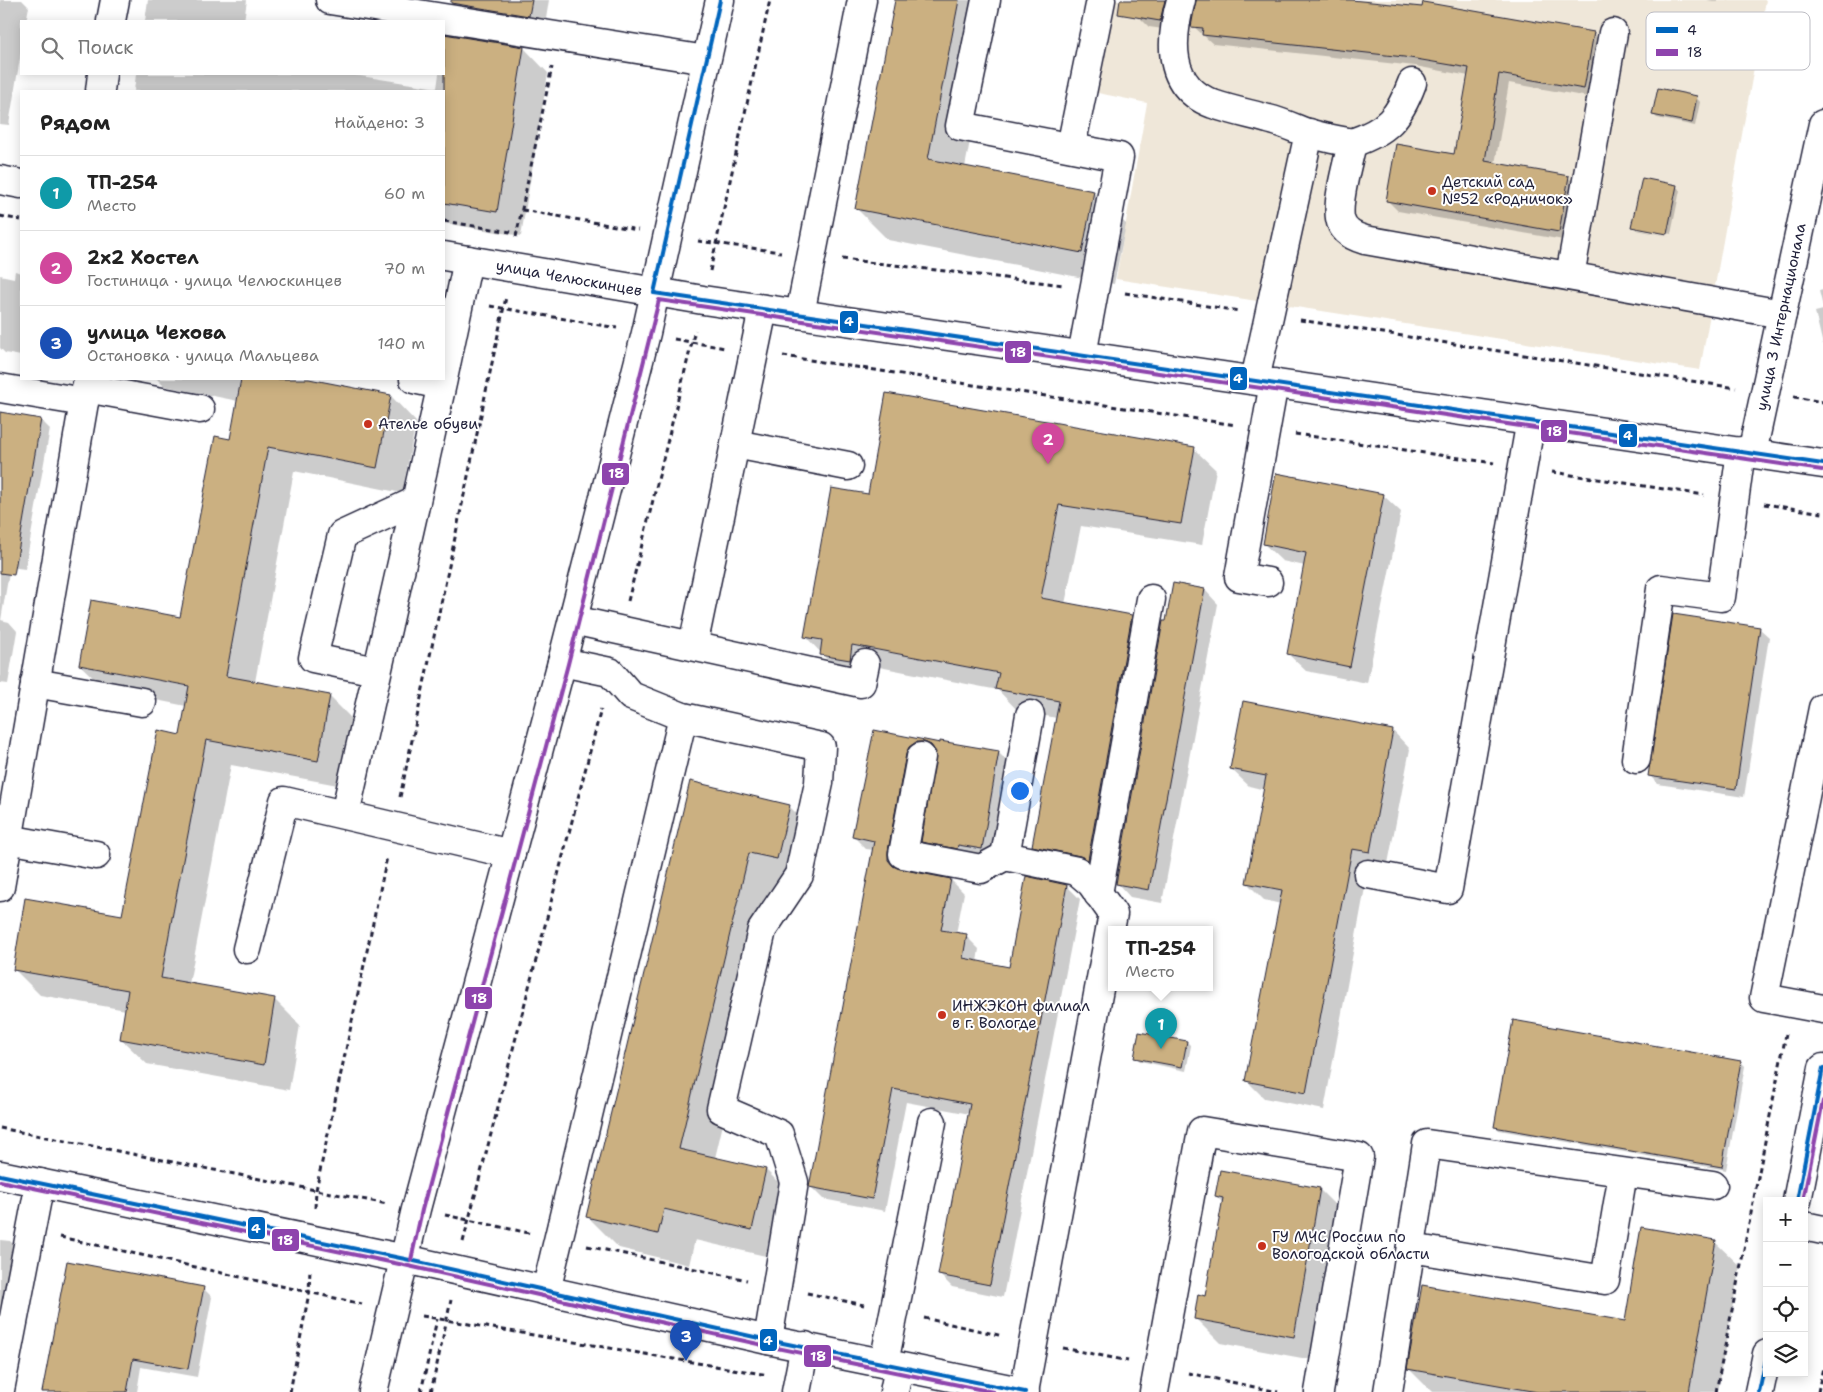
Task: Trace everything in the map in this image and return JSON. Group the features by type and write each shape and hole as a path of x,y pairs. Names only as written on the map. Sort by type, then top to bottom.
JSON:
{"street":[{"path":"111,20 115,0"},
{"path":"330,0 706,60"},
{"path":"373,1392 416,1209 562,662 646,333 666,235 720,0"},
{"path":"800,314 862,0"},
{"path":"986,0 960,126 1119,157 1082,355"},
{"path":"1071,147 1101,0"},
{"path":"1181,0 1173,27 1172,52 1180,74 1192,92 1212,104 1271,120 1309,133 1352,143 1372,136 1389,124 1403,108 1412,83"},
{"path":"1570,276 1613,33"},
{"path":"100,90 102,75"},
{"name":"улица 3 Интернационала","path":"1636,760 1660,589 1721,597 1746,452 1782,314 1823,124"},
{"path":"1268,582 1239,577 1265,382 1309,133"},
{"path":"1352,143 1340,206 1340,219 1346,230 1354,236 1782,314"},
{"path":"0,180 20,184"},
{"path":"445,353 456,258"},
{"name":"улица Челюскинцев","path":"456,258 654,293 1823,464"},
{"path":"693,646 763,309"},
{"path":"346,814 442,380"},
{"path":"0,388 86,390 200,409"},
{"path":"0,887 86,390"},
{"path":"1368,874 1448,889 1531,420"},
{"path":"735,444 848,466"},
{"path":"376,672 313,658 339,544 342,535 416,501"},
{"path":"1098,894 1151,599"},
{"path":"573,620 861,682 865,664"},
{"path":"562,662 610,672 631,696 683,717 821,747 819,783 799,875 762,930 721,1109 779,1134 794,1182 768,1340"},
{"path":"35,683 142,702"},
{"path":"1823,708 1764,998 1823,1009"},
{"path":"1005,856 1030,715"},
{"path":"546,1291 683,717"},
{"path":"921,757 903,854 981,869 1005,856 1077,871 1091,883 1113,914 1111,926"},
{"path":"247,949 284,801 511,854"},
{"path":"8,839 96,855"},
{"path":"0,1175 405,1259 768,1340 805,1346 892,1374 1024,1392 1108,941"},
{"path":"1798,1197 1823,1068"},
{"path":"892,1374 932,1122"},
{"path":"1154,1392 1202,1131 1359,1157 1319,1392"},
{"path":"1388,1392 1427,1144 1713,1185"},
{"path":"1411,1248 1605,1280 1623,1173"},
{"path":"0,1390 4,1352 32,1230 40,1184"},
{"path":"1808,1227 1823,1230"},
{"path":"797,1386 805,1346"},
{"path":"1759,1392 1763,1373"}],"path":[{"path":"522,210 715,244 770,0"},
{"path":"0,1128 316,1190 504,309 517,234 559,37"},
{"path":"0,216 20,220"},
{"path":"445,221 517,234"},
{"path":"504,309 646,333 692,343 620,631"},
{"path":"1787,396 1823,402"},
{"path":"468,1219 610,672"},
{"path":"1716,1392 1792,1003"},
{"path":"32,1230 309,1293 290,1392"},
{"path":"421,1392 437,1319"},
{"path":"431,1392 446,1321 797,1386"},
{"path":"1818,1392 1823,1367"}],"shaded area":[{"name":"Детский сад №52 «Родничок»","path":"1111,0 1766,0 1764,12 1646,12 1646,70 1754,70 1700,370 1116,279 1147,103 1093,92"}],"building":[{"path":"451,0 532,0 529,16 451,3"},
{"path":"895,0 959,0 928,159 1094,191 1082,253 855,209"},
{"path":"1120,0 1165,0 1160,21 1118,14"},
{"path":"1196,0 1351,0 1422,7 1423,2 1594,32 1584,89 1499,74 1485,161 1569,176 1559,232 1386,201 1396,144 1454,154 1469,68 1404,57 1202,35 1203,28 1191,27"},
{"path":"445,34 524,47 497,212 445,203"},
{"path":"1658,88 1697,96 1692,123 1652,115"},
{"path":"1642,178 1677,185 1667,234 1631,227"},
{"path":"241,380 314,380 391,395 377,468 268,447 226,676 330,695 318,761 206,740 172,918 161,978 275,998 264,1065 120,1039 128,990 13,970 25,898 122,915 158,730 180,735 189,686 79,665 91,600 180,617 215,436 230,439"},
{"path":"886,393 1195,447 1181,524 1059,505 1041,598 1132,615 1088,860 1080,856 1032,846 1059,701 995,689 999,673 852,645 850,660 820,655 822,640 804,637 831,488 868,494"},
{"path":"0,412 41,419 14,575 0,573"},
{"path":"1276,473 1384,494 1350,667 1287,654 1306,553 1263,544"},
{"path":"1173,583 1205,589 1149,890 1116,884 1163,621 1166,621"},
{"path":"1673,614 1760,627 1736,789 1648,776"},
{"path":"1243,701 1393,730 1370,852 1352,849 1306,1093 1245,1081 1282,890 1246,883 1266,776 1230,769"},
{"name":"ИНЖЭКОН филиал в г. Вологде","path":"874,730 940,743 940,741 999,751 982,849 958,845 957,849 921,842 936,752 931,745 924,742 916,742 909,747 906,754 888,851 888,860 893,866 951,879 941,930 967,934 963,958 1009,967 1026,876 1067,885 990,1285 938,1275 970,1104 893,1089 872,1199 809,1187 874,841 852,836"},
{"path":"690,781 790,805 777,859 749,853 679,1149 766,1169 752,1230 664,1209 658,1234 586,1217"},
{"path":"1513,1020 1741,1061 1722,1167 1494,1127"},
{"path":"1139,1032 1187,1041 1182,1067 1134,1058"},
{"name":"ГУ МЧС России по Вологодской области","path":"1220,1170 1320,1188 1294,1337 1194,1319 1198,1294 1205,1296 1223,1198 1215,1196"},
{"path":"1641,1227 1716,1240 1689,1392 1538,1392 1407,1369 1422,1285 1625,1321"},
{"path":"67,1261 204,1287 188,1369 133,1359 127,1392 42,1392"}],"transit line":[{"name":"4","path":"654,293 720,0"},
{"name":"4","path":"654,293 1823,464"},
{"name":"18","path":"411,1260 422,1210 568,664 659,300 1822,470"},
{"name":"4","path":"1798,1197 1823,1068"},
{"name":"18","path":"1804,1197 1823,1101"},
{"name":"4","path":"0,1175 405,1259 768,1340 1025,1392"},
{"name":"18","path":"0,1181 404,1265 767,1346 993,1392"},
{"name":"4","path":"1759,1392 1763,1374"}],"place":[{"name":"Детский сад №52 «Родничок»","path":"1432,191"},
{"name":"Ателье обуви","path":"368,424"},
{"name":"2x2 Хостел","path":"1048,464"},
{"name":"ИНЖЭКОН филиал в г. Вологде","path":"942,1015"},
{"name":"ТП-254","path":"1161,1049"},
{"name":"ГУ МЧС России по Вологодской области","path":"1262,1246"},
{"name":"улица Чехова","path":"686,1361"}]}
